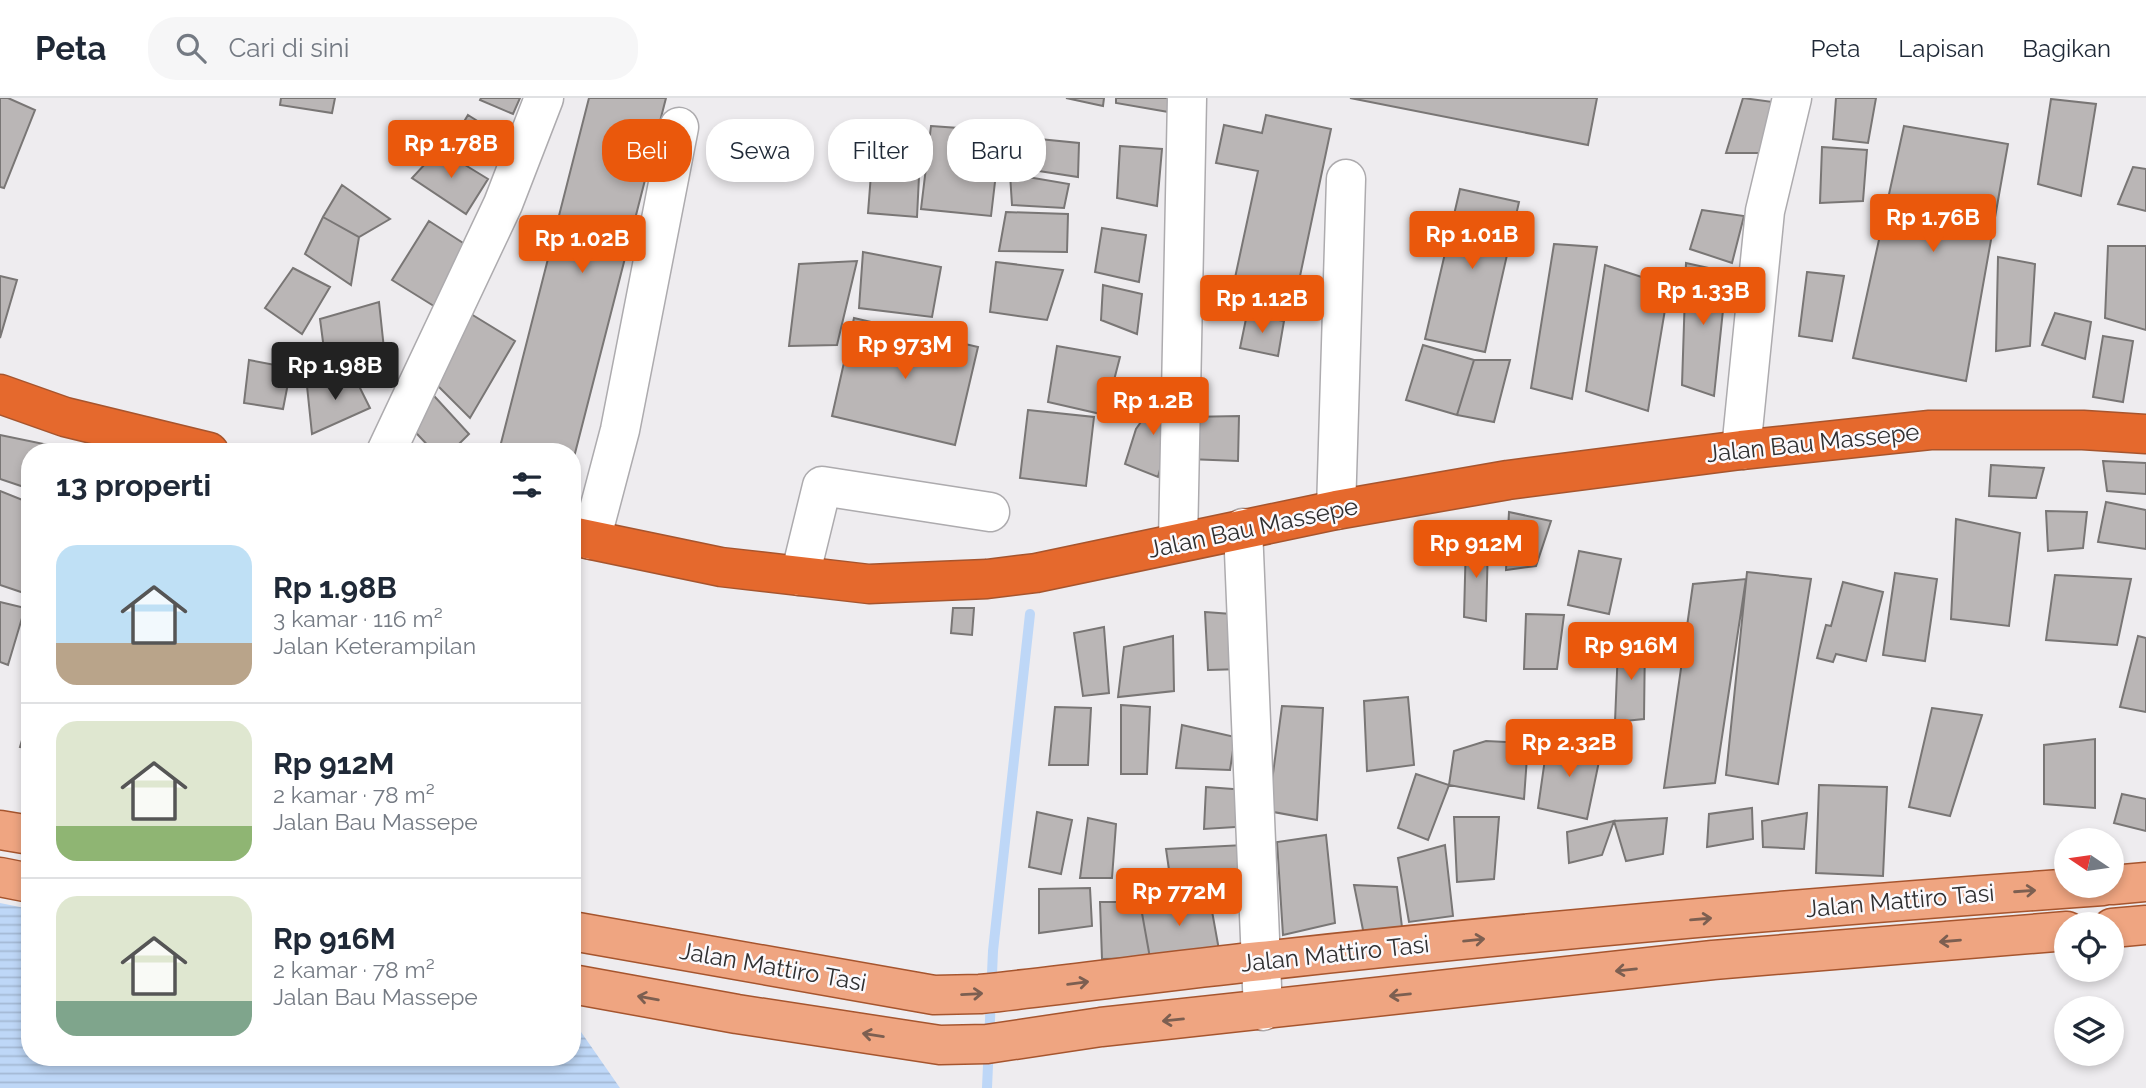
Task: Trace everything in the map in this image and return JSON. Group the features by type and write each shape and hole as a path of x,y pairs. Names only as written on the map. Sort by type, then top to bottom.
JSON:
{"highway":[{"path":"0,394 65,417 169,443"},
{"name":"Jalan Bau Massepe","path":"581,538 721,567 869,584 987,579 1035,573 1243,528 1521,478 1741,450 1930,430 2083,430 2146,434"}],"main road":[{"path":"0,830 21,834"},
{"path":"0,877 21,881"},
{"path":"2124,884 2146,882"},
{"name":"Jalan Mattiro Tasi","path":"581,933 934,995 1010,990 1262,961 1564,931 2054,890"},
{"path":"2124,927 2146,925"},
{"path":"1564,931 1567,977"},
{"name":"Jalan Mattiro Tasi","path":"581,986 737,1014 940,1045 987,1044 1101,1027 1713,960 2054,932"}],"street":[{"path":"390,443 503,204 544,98"},
{"path":"1178,542 1187,98"},
{"path":"1741,450 1765,211 1792,98"},
{"path":"1336,510 1346,178"},
{"path":"581,538 620,430 668,182"},
{"path":"800,576 822,486 990,512"},
{"path":"1243,528 1263,1011"}],"water":[{"path":"0,903 21,907 21,1066 581,1066 581,1032 620,1088 0,1088"}],"building":[{"path":"0,98 8,98 35,110 4,188 0,187"},
{"path":"281,98 335,98 332,113 280,105"},
{"path":"520,98 513,114 480,100"},
{"path":"589,98 666,98 661,119 602,119 602,182 644,182 578,443 501,443"},
{"path":"1066,98 1104,98 1103,106"},
{"path":"1116,98 1181,98 1180,114 1116,103"},
{"path":"1350,98 1597,98 1588,145"},
{"path":"1743,98 1773,102 1767,153 1726,153"},
{"path":"1836,98 1876,98 1868,143 1833,139"},
{"path":"2051,99 2096,104 2081,196 2038,184"},
{"path":"468,115 506,139 492,161 453,140"},
{"path":"1266,115 1331,129 1292,314 1230,301 1258,171 1216,163 1224,125 1262,133"},
{"path":"933,126 947,127 947,182 995,182 991,216 921,209 924,182 933,182"},
{"path":"1904,126 2008,144 1966,381 1853,358"},
{"path":"1046,140 1079,143 1078,177 1046,172"},
{"path":"1120,146 1162,149 1157,206 1117,198"},
{"path":"1822,147 1867,150 1863,201 1820,203"},
{"path":"439,149 488,179 466,214 412,178"},
{"path":"2133,167 2146,169 2146,211 2118,204"},
{"path":"1046,180 1069,184 1064,208 1012,205 1011,182"},
{"path":"870,182 919,182 917,217 868,213"},
{"path":"342,185 390,219 359,237 323,217"},
{"path":"1460,189 1519,202 1485,352 1425,339"},
{"path":"1702,210 1744,216 1732,263 1690,249"},
{"path":"1006,212 1068,214 1067,252 999,251"},
{"path":"323,217 359,237 351,285 305,254"},
{"path":"429,221 474,250 437,308 392,280"},
{"path":"1102,228 1146,235 1139,282 1095,272"},
{"path":"1554,244 1597,247 1572,399 1531,388"},
{"path":"2108,246 2146,246 2146,330 2105,318"},
{"path":"863,252 941,267 932,317 859,308"},
{"path":"1998,257 2035,264 2030,346 1996,351"},
{"path":"857,261 837,345 789,346 799,264"},
{"path":"996,262 1063,270 1047,320 990,312"},
{"path":"1686,263 1727,272 1714,396 1682,385"},
{"path":"1605,265 1669,286 1648,411 1586,391"},
{"path":"293,268 330,287 302,334 265,308"},
{"path":"1807,272 1844,276 1832,341 1799,336"},
{"path":"0,276 17,280 0,338"},
{"path":"1103,285 1142,294 1137,334 1101,320"},
{"path":"379,302 384,349 325,357 320,319"},
{"path":"2055,313 2091,322 2085,359 2042,345"},
{"path":"471,314 515,341 470,418 432,380"},
{"path":"1247,314 1284,321 1278,356 1240,348"},
{"path":"854,318 978,347 955,445 832,416"},
{"path":"2103,336 2133,341 2123,402 2093,397"},
{"path":"1423,345 1474,360 1457,415 1406,400"},
{"path":"1057,346 1120,357 1105,415 1048,402"},
{"path":"249,360 291,368 283,409 244,403"},
{"path":"1474,360 1510,360 1494,422 1457,415"},
{"path":"353,374 370,408 312,434 307,386"},
{"path":"424,385 469,434 460,443 426,443 404,420"},
{"path":"1180,396 1158,477 1125,464 1136,429 1158,398"},
{"path":"1028,410 1094,417 1086,486 1020,478"},
{"path":"1239,416 1238,461 1188,459 1187,417"},
{"path":"0,435 39,443 21,443 21,486 0,479"},
{"path":"2103,461 2146,463 2146,494 2107,491"},
{"path":"1991,465 2044,468 2036,498 1989,496"},
{"path":"0,491 21,499 21,592 0,585"},
{"path":"2106,502 2146,510 2146,549 2098,542"},
{"path":"2046,511 2087,512 2083,548 2048,551"},
{"path":"1509,512 1551,521 1536,566 1506,570"},
{"path":"1956,519 2020,533 2009,626 1951,619"},
{"path":"1466,540 1488,543 1486,621 1464,617"},
{"path":"1579,551 1621,559 1609,614 1568,605"},
{"path":"1747,572 1811,579 1778,784 1726,775"},
{"path":"1895,573 1937,579 1925,661 1883,655"},
{"path":"2055,575 2131,579 2117,645 2046,640"},
{"path":"1746,579 1715,783 1664,788 1693,584"},
{"path":"1843,582 1883,592 1866,661 1836,654 1833,662 1817,658 1826,625 1831,626"},
{"path":"0,602 21,607 21,621 8,665 0,662"},
{"path":"953,608 974,608 972,635 951,633"},
{"path":"1205,612 1245,615 1242,669 1208,670"},
{"path":"1526,614 1564,615 1557,669 1524,669"},
{"path":"1104,627 1109,693 1083,696 1074,633"},
{"path":"1173,636 1174,691 1118,697 1124,647"},
{"path":"2138,636 2146,638 2146,712 2120,707"},
{"path":"1645,637 1644,719 1615,722 1618,648"},
{"path":"1408,697 1414,765 1367,771 1364,701"},
{"path":"1121,705 1150,707 1147,774 1121,774"},
{"path":"1282,706 1323,708 1317,820 1268,811"},
{"path":"1055,707 1091,708 1088,765 1049,765"},
{"path":"1932,708 1982,715 1950,816 1909,807"},
{"path":"1182,725 1235,737 1230,770 1176,768"},
{"path":"2095,739 2095,808 2044,804 2044,745"},
{"path":"1486,741 1528,743 1524,799 1449,785 1454,751"},
{"path":"1547,745 1602,747 1587,819 1538,808"},
{"path":"1416,774 1449,785 1428,840 1398,828"},
{"path":"1819,785 1887,787 1883,876 1816,873"},
{"path":"1206,787 1246,790 1251,826 1204,829"},
{"path":"2122,794 2146,799 2146,831 2114,823"},
{"path":"1752,808 1753,839 1707,847 1709,814"},
{"path":"1037,812 1072,820 1061,874 1029,867"},
{"path":"1807,813 1804,849 1763,847 1762,821"},
{"path":"1454,817 1499,817 1494,879 1457,882"},
{"path":"1088,818 1116,824 1112,878 1080,878"},
{"path":"1667,818 1663,854 1626,861 1614,821"},
{"path":"1614,821 1602,855 1569,863 1567,832"},
{"path":"1326,835 1335,923 1283,935 1277,842"},
{"path":"1244,845 1247,893 1172,891 1166,849"},
{"path":"1445,845 1453,916 1409,922 1398,858"},
{"path":"1354,885 1397,887 1403,935 1364,935"},
{"path":"1090,888 1092,926 1039,933 1039,889"},
{"path":"1210,900 1219,950 1150,958 1140,902"},
{"path":"1100,902 1140,902 1150,958 1102,959"}],"waterway":[{"path":"987,1088 993,951 1030,614"}]}
